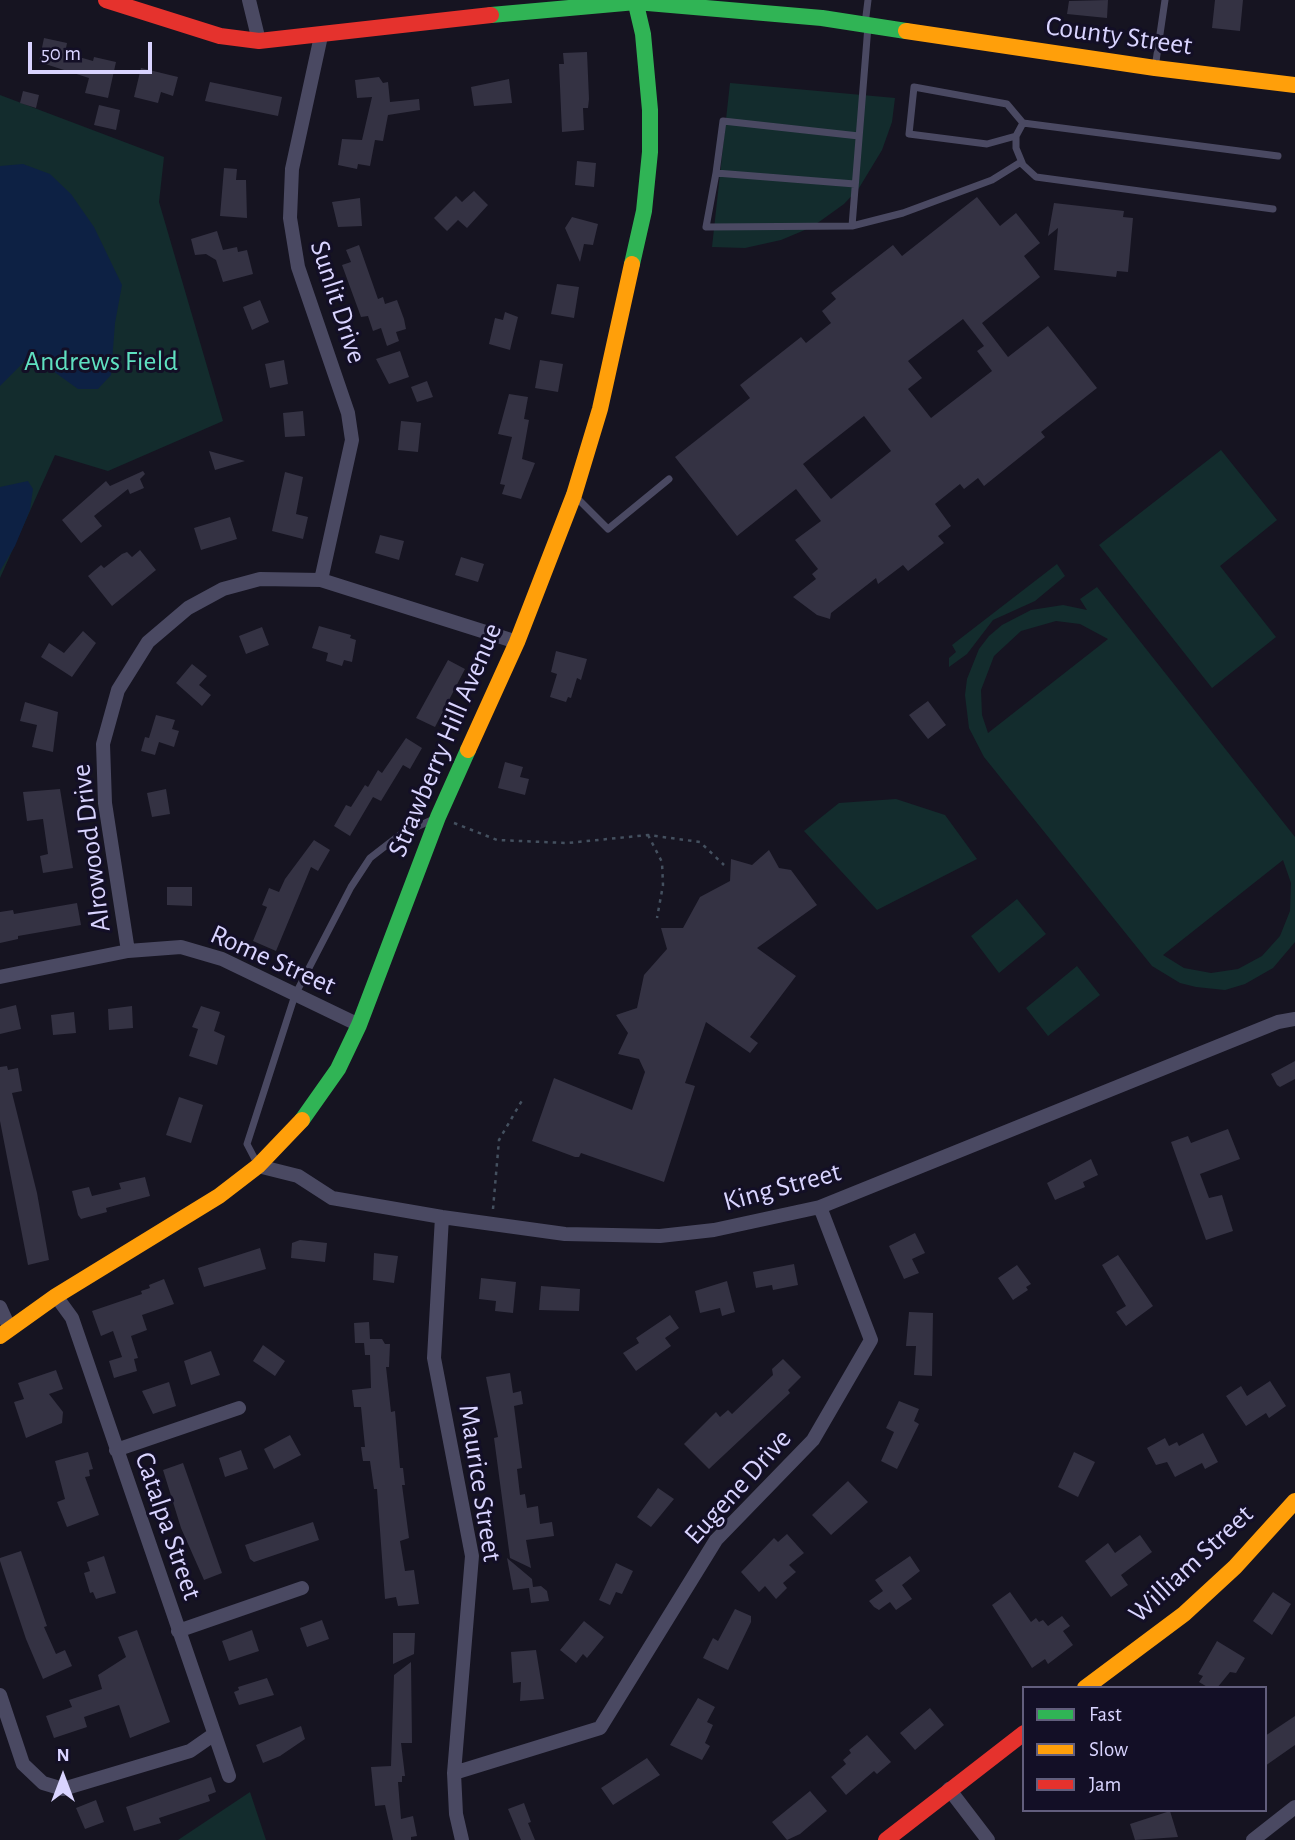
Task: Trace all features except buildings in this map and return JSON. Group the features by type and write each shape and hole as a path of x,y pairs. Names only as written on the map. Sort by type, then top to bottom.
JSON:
{"street":[{"name":"County Street","path":"106,0 220,36 259,41 635,1 757,6 1155,68 1295,85"},
{"path":"249,0 259,41"},
{"name":"Strawberry Hill Avenue","path":"4,1332 56,1296 219,1196 258,1166 311,1111 338,1069 359,1025 438,817 517,642 574,495 600,409 645,211 650,110 643,34 635,1"},
{"name":"Sunlit Drive","path":"321,36 292,169 290,218 298,267 348,413 352,440 321,580"},
{"name":"Alrowood Drive","path":"128,951 104,791 103,744 118,690 148,642 188,608 223,589 260,579 321,580 517,642"},
{"name":"Rome Street","path":"0,977 128,951 181,947 222,959 359,1025"},
{"name":"King Street","path":"258,1166 298,1176 332,1198 442,1217 565,1234 660,1236 714,1230 820,1207 1278,1022 1295,1019"},
{"name":"Eugene Drive","path":"454,1773 600,1728 716,1540 813,1440 871,1340 820,1207"},
{"name":"Maurice Street","path":"442,1217 434,1358 472,1556 454,1773 456,1814 462,1840"},
{"name":"Catalpa Street","path":"56,1296 72,1318 229,1776"},
{"path":"0,1307 4,1332"},
{"path":"116,1450 239,1408"},
{"name":"William Street","path":"1088,1686 1184,1614 1235,1567 1295,1501"},
{"path":"178,1631 302,1588"},
{"path":"0,1695 23,1764 43,1783 63,1789 190,1751 213,1735"},
{"path":"886,1840 1022,1734"},
{"path":"949,1789 988,1840"},
{"path":"1253,1840 1295,1807"}],"lane":[{"path":"852,226 867,0"},
{"path":"1155,68 1165,0"},
{"path":"1016,136 986,144 909,134 914,87 1007,104 1023,123 1278,156"},
{"path":"859,136 723,121 706,227 852,226 903,213 992,180 1021,162"},
{"path":"1023,123 1016,136 1021,162 1036,177 1273,208"},
{"path":"716,173 855,184"},
{"path":"574,495 608,529 669,478"},
{"path":"258,1166 247,1144 295,995 351,887 370,858 401,834 438,817"}],"path":[{"path":"438,817 497,840 567,844 648,835 700,842 724,865"},
{"path":"648,835 662,862 663,885 657,918"},
{"path":"493,1209 499,1140 524,1097"}],"green space":[{"path":"730,83 895,98 892,122 882,150 859,188 844,204 812,227 781,240 745,248 712,247"},
{"name":"Andrews Field","path":"0,95 164,157 159,202 223,421 108,471 55,455 0,578"},
{"path":"1221,450 1277,520 1220,566 1276,637 1212,688 1099,545"},
{"path":"1057,564 1065,576 1035,601 993,620 967,654 949,667 949,658 956,652 952,645"},
{"path":"1097,587 1295,837 1295,942 1273,968 1245,984 1225,990 1196,987 1180,983 1152,966 984,757 969,728 965,695 967,679 979,649 989,636 1002,625 1031,610 1063,605 1087,610 1080,599","holes":["1056,621 1080,624 1108,639 988,733 982,715 981,690 994,656 1021,631","1283,860 1291,883 1290,911 1280,936 1262,956 1238,969 1211,973 1184,968 1163,955"]},
{"path":"896,799 945,815 977,859 877,910 804,831 839,803"},
{"path":"1017,899 1046,934 999,973 971,936"},
{"path":"1077,966 1100,995 1048,1036 1026,1008"},
{"path":"250,1792 266,1840 178,1840"}],"water":[{"path":"23,164 50,174 71,194 94,227 122,285 115,323 111,375 98,389 78,389 53,371 40,356 31,355 0,386 0,166"},
{"path":"28,481 33,489 30,510 15,546 0,571 0,487"}],"traffic: fast":[{"path":"632,264 644,211 650,152 650,110 643,34 635,0"},
{"path":"491,15 636,2 822,18 906,31"},
{"path":"302,1120 338,1069 359,1025 438,817 468,750"}],"traffic: slow":[{"path":"906,31 1155,68 1295,85"},
{"path":"468,750 517,642 574,495 600,409 632,264"},
{"path":"0,1336 56,1296 219,1196 258,1166 302,1120"},
{"path":"1088,1686 1184,1614 1235,1567 1295,1501"}],"traffic: jam":[{"path":"106,0 220,36 259,41 491,15"},
{"path":"886,1840 1022,1735"}]}
